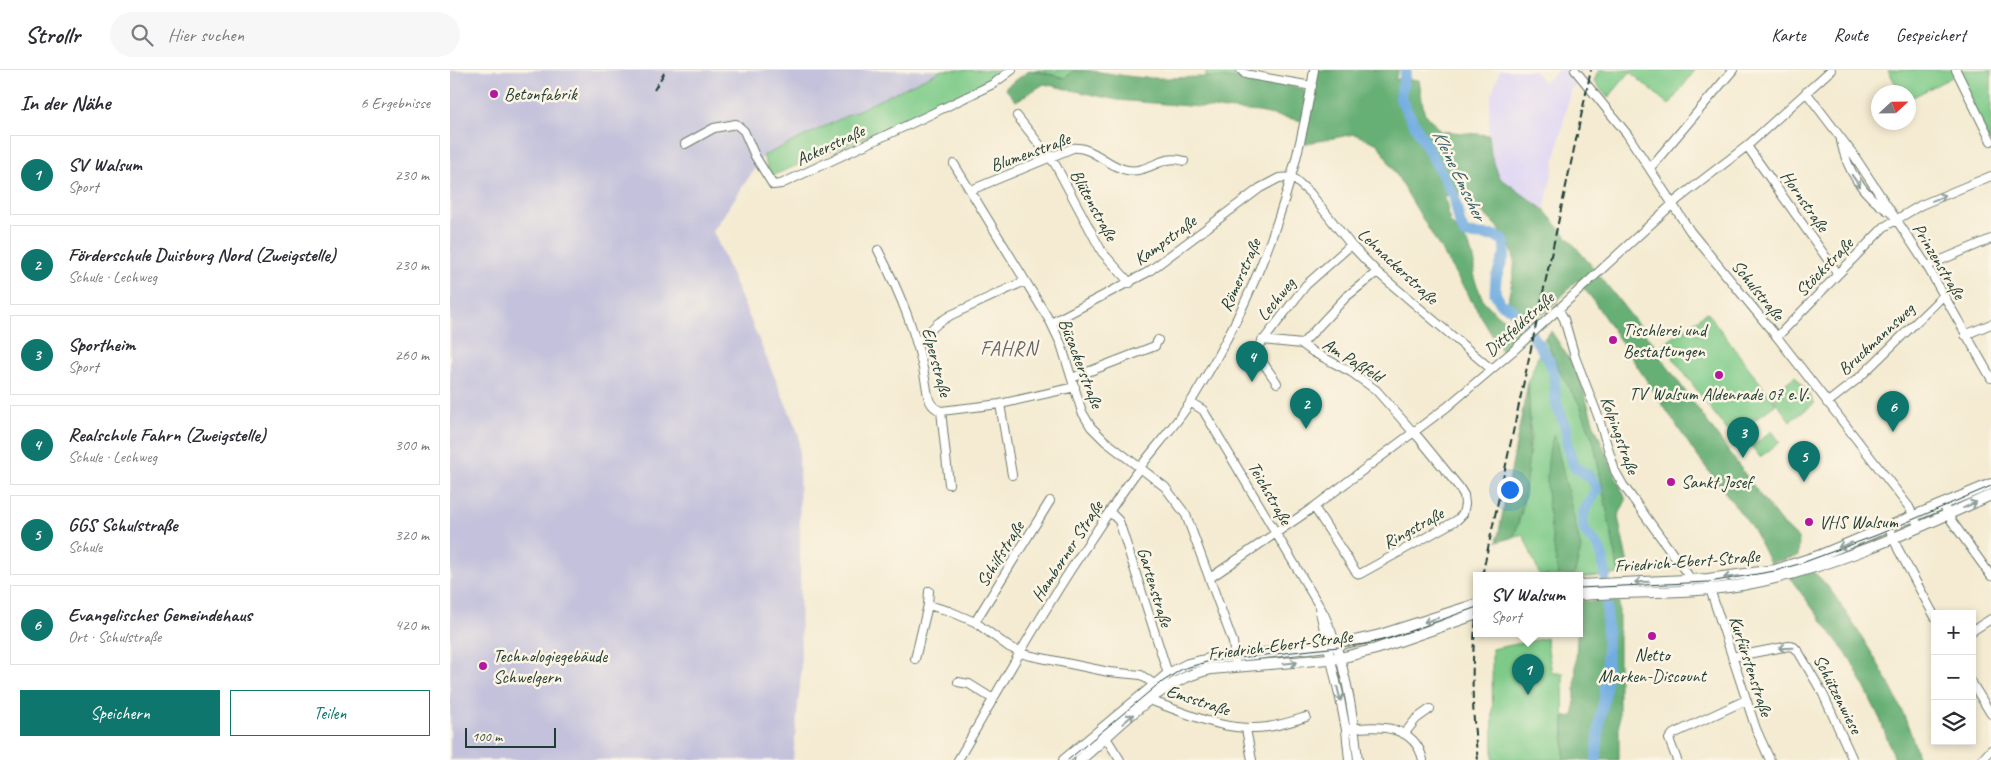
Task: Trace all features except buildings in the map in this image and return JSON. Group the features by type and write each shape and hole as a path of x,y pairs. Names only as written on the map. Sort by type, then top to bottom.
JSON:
{"main road":[{"name":"Friedrich-Ebert-Straße","path":"1583,585 1689,580 1709,584 1743,585 1777,577 1854,553 1919,527 1991,484"},
{"name":"Friedrich-Ebert-Straße","path":"1583,594 1681,591 1802,562 1914,517 1946,510 1991,495"},
{"name":"Friedrich-Ebert-Straße","path":"1147,696 1154,684 1168,674 1199,661 1332,646 1380,636 1473,605"},
{"name":"Friedrich-Ebert-Straße","path":"1147,696 1191,675 1211,669 1335,658 1376,649 1473,615"},
{"path":"1064,760 1103,734 1147,696"},
{"path":"1080,760 1103,734"}],"street":[{"name":"Ackerstraße","path":"685,144 714,128 736,124 744,131 755,156 773,185 781,184 993,84 1012,70"},
{"path":"1241,70 1250,76 1312,86"},
{"name":"Römerstraße","path":"1140,468 1190,402 1233,328 1248,297 1270,244 1292,177 1304,132 1314,70"},
{"name":"Schulstraße","path":"1575,70 1627,134 1700,244 1777,337 1909,507 1919,527"},
{"path":"1650,168 1733,70"},
{"name":"Dittfeldstraße","path":"1210,578 1314,508 1447,407 1559,310 1673,204 1748,146 1831,70"},
{"path":"1956,70 1991,141"},
{"name":"Prinzenstraße","path":"1806,92 1853,154 1927,266 1991,378"},
{"name":"Blütenstraße","path":"1018,116 1051,158 1102,252 1130,283"},
{"name":"Prinzenstraße","path":"1840,137 1851,174 1875,203 1890,212"},
{"name":"Hornstraße","path":"1748,146 1838,274"},
{"name":"Blumenstraße","path":"971,190 1073,148 1084,148 1120,168 1128,170 1142,168 1168,158 1184,161"},
{"name":"Büsackerstraße","path":"954,164 1051,323 1072,378 1082,412 1091,427 1105,441 1165,487 1186,514 1233,642 1236,667"},
{"name":"Stöckstraße","path":"1777,337 1884,227 1921,205 1991,176"},
{"name":"Lehnackerstraße","path":"1292,177 1310,193 1351,245 1376,272 1491,369"},
{"name":"Kampstraße","path":"1051,323 1148,272 1260,188 1278,178 1292,177"},
{"path":"1927,266 1991,240"},
{"name":"Lechweg","path":"1278,383 1258,352 1262,340 1306,285 1351,245"},
{"name":"Elperstraße","path":"878,250 902,300 917,343 928,401 934,409 941,411 949,484"},
{"path":"1302,344 1346,297 1376,272"},
{"path":"917,343 938,323 950,315 1025,282"},
{"name":"Bruckmannsweg","path":"1827,403 1860,378 1943,296"},
{"name":"Kolpingstraße","path":"1559,310 1598,416 1615,471 1689,580"},
{"path":"1966,335 1991,324"},
{"path":"1072,378 1155,346 1158,340"},
{"name":"Am Paßfeld","path":"1262,340 1302,344 1312,352 1351,372 1376,390 1412,432"},
{"path":"941,411 1000,404 1075,387"},
{"name":"Teichstraße","path":"1190,402 1203,410 1324,614 1335,658"},
{"path":"1000,404 1012,475"},
{"name":"Ringstraße","path":"1314,508 1354,569 1360,574 1457,520 1462,514 1465,504 1464,495 1444,467 1412,432"},
{"name":"Hamborner Straße","path":"958,760 1020,652 1076,562 1140,468"},
{"name":"Schilfstraße","path":"975,622 1050,501"},
{"path":"1946,510 1991,576"},
{"name":"Gartenstraße","path":"1110,512 1119,521 1168,674"},
{"path":"1889,528 1931,610"},
{"path":"1675,559 1679,572 1675,580"},
{"path":"1681,591 1687,586 1689,580"},
{"name":"Kurfürstenstraße","path":"1709,584 1756,729 1770,760"},
{"path":"915,659 928,605 929,591"},
{"path":"928,605 949,611 975,622 1009,647 1027,655 1109,672 1141,675 1154,684"},
{"path":"1976,628 1991,619"},
{"name":"Schützenwiese","path":"1732,657 1789,646 1794,647 1823,694 1853,760"},
{"path":"1335,658 1355,729 1358,760"},
{"path":"1335,658 1349,760"},
{"path":"958,682 969,684 993,699"},
{"path":"1976,690 1991,714"},
{"name":"Emsstraße","path":"1147,696 1223,726 1246,729 1269,727 1306,717"},
{"path":"1677,760 1669,738 1673,734 1746,700"},
{"path":"1405,733 1416,719 1430,708"},
{"path":"1346,730 1383,727 1405,733 1417,747 1423,760"},
{"path":"1246,729 1252,760"},
{"path":"1103,734 1120,760"},
{"path":"1982,760 1991,750"}],"shaded area":[{"path":"450,70 942,70 763,156 713,231 799,435 801,674 793,760 450,760"},
{"path":"1500,70 1533,70 1544,82 1559,70 1565,70 1581,83 1573,86 1570,91 1544,210 1499,177 1491,154 1489,114 1492,94"}],"green space":[{"path":"942,70 1004,70 988,82 871,135 771,176 763,156"},
{"path":"1030,70 1065,78 1075,70 1142,78 1209,77 1242,80 1243,77 1301,88 1307,94 1302,121 1259,112 1117,100 1044,84 1016,101 1005,88"},
{"path":"1034,70 1075,70 1065,78"},
{"path":"1207,70 1238,70 1243,77 1242,80 1204,78"},
{"path":"1317,70 1399,70 1395,79 1419,80 1424,112 1440,131 1489,135 1491,154 1499,177 1544,210 1592,266 1654,345 1657,352 1760,495 1780,521 1799,539 1798,556 1770,563 1753,529 1695,453 1591,297 1577,280 1546,313 1527,318 1508,302 1514,264 1511,248 1492,221 1457,192 1445,196 1450,222 1469,245 1474,261 1474,278 1483,300 1496,314 1524,333 1502,352 1378,144 1354,134 1303,144"},
{"path":"1599,70 1695,70 1669,105 1630,72 1608,98 1594,81"},
{"path":"1888,70 1991,70 1991,143 1956,75 1916,95 1916,85 1896,85"},
{"name":"TV Walsum Aldenrade 07 e.V.","path":"1707,312 1776,404 1732,437 1663,345"},
{"path":"1551,331 1578,372 1594,425 1626,500 1618,517 1630,574 1619,574 1594,443 1580,405 1562,376 1545,337"},
{"path":"1545,337 1562,376 1580,405 1594,443 1619,574 1583,578 1583,572 1575,572 1581,548 1548,501 1557,572 1538,572 1523,534 1514,537 1522,511 1531,437 1528,383"},
{"path":"1795,376 1815,403 1790,421 1771,395"},
{"path":"1528,383 1529,442 1523,499 1514,537 1497,542"},
{"path":"1772,431 1780,442 1760,457 1752,447"},
{"path":"1554,433 1581,548 1575,572 1557,572 1548,504 1547,468"},
{"path":"1810,570 1830,590 1879,665 1906,721 1919,760 1895,760 1880,719 1851,660 1790,578"},
{"path":"1583,601 1619,602 1619,760 1564,760 1564,717 1574,716 1577,637 1583,637"},
{"path":"1546,638 1552,673 1563,673 1564,760 1493,760 1492,649"}],"waterway":[{"name":"Kleine Emscher","path":"1406,70 1400,98 1454,196 1460,224 1465,234 1496,236 1504,241 1505,253 1496,278 1495,293 1501,304 1512,309 1523,321 1549,360 1554,374 1556,403 1566,429 1567,443 1574,466 1592,479 1597,489 1584,513 1583,523 1586,533 1598,546 1601,553 1605,577"},
{"name":"Kleine Emscher","path":"1596,760 1600,717 1607,675 1607,605"}],"tram line":[{"path":"1583,588 1709,582 1775,571 1877,535 1991,486"},
{"path":"1068,760 1156,686 1182,669 1210,661 1366,644 1391,638 1473,608"}],"railway":[{"path":"654,90 666,70"},
{"path":"1483,572 1591,70"},
{"path":"1475,637 1474,722 1478,760"}],"place":[{"name":"Betonfabrik","path":"494,94"},
{"name":"Tischlerei und Bestattungen","path":"1613,340"},
{"name":"TV Walsum Aldenrade 07 e.V.","path":"1719,375"},
{"name":"Realschule Fahrn (Zweigstelle)","path":"1252,382"},
{"name":"Förderschule Duisburg Nord (Zweigstelle)","path":"1306,429"},
{"name":"Evangelisches Gemeindehaus","path":"1893,432"},
{"name":"Sportheim","path":"1743,458"},
{"name":"Sankt Josef","path":"1671,482"},
{"name":"GGS Schulstraße","path":"1804,482"},
{"name":"VHS Walsum","path":"1809,522"},
{"name":"Netto Marken-Discount","path":"1652,636"},
{"name":"Technologiegebäude Schwelgern","path":"483,666"},
{"name":"SV Walsum","path":"1528,695"}],"district":[{"name":"FAHRN","path":"1009,348"}]}
